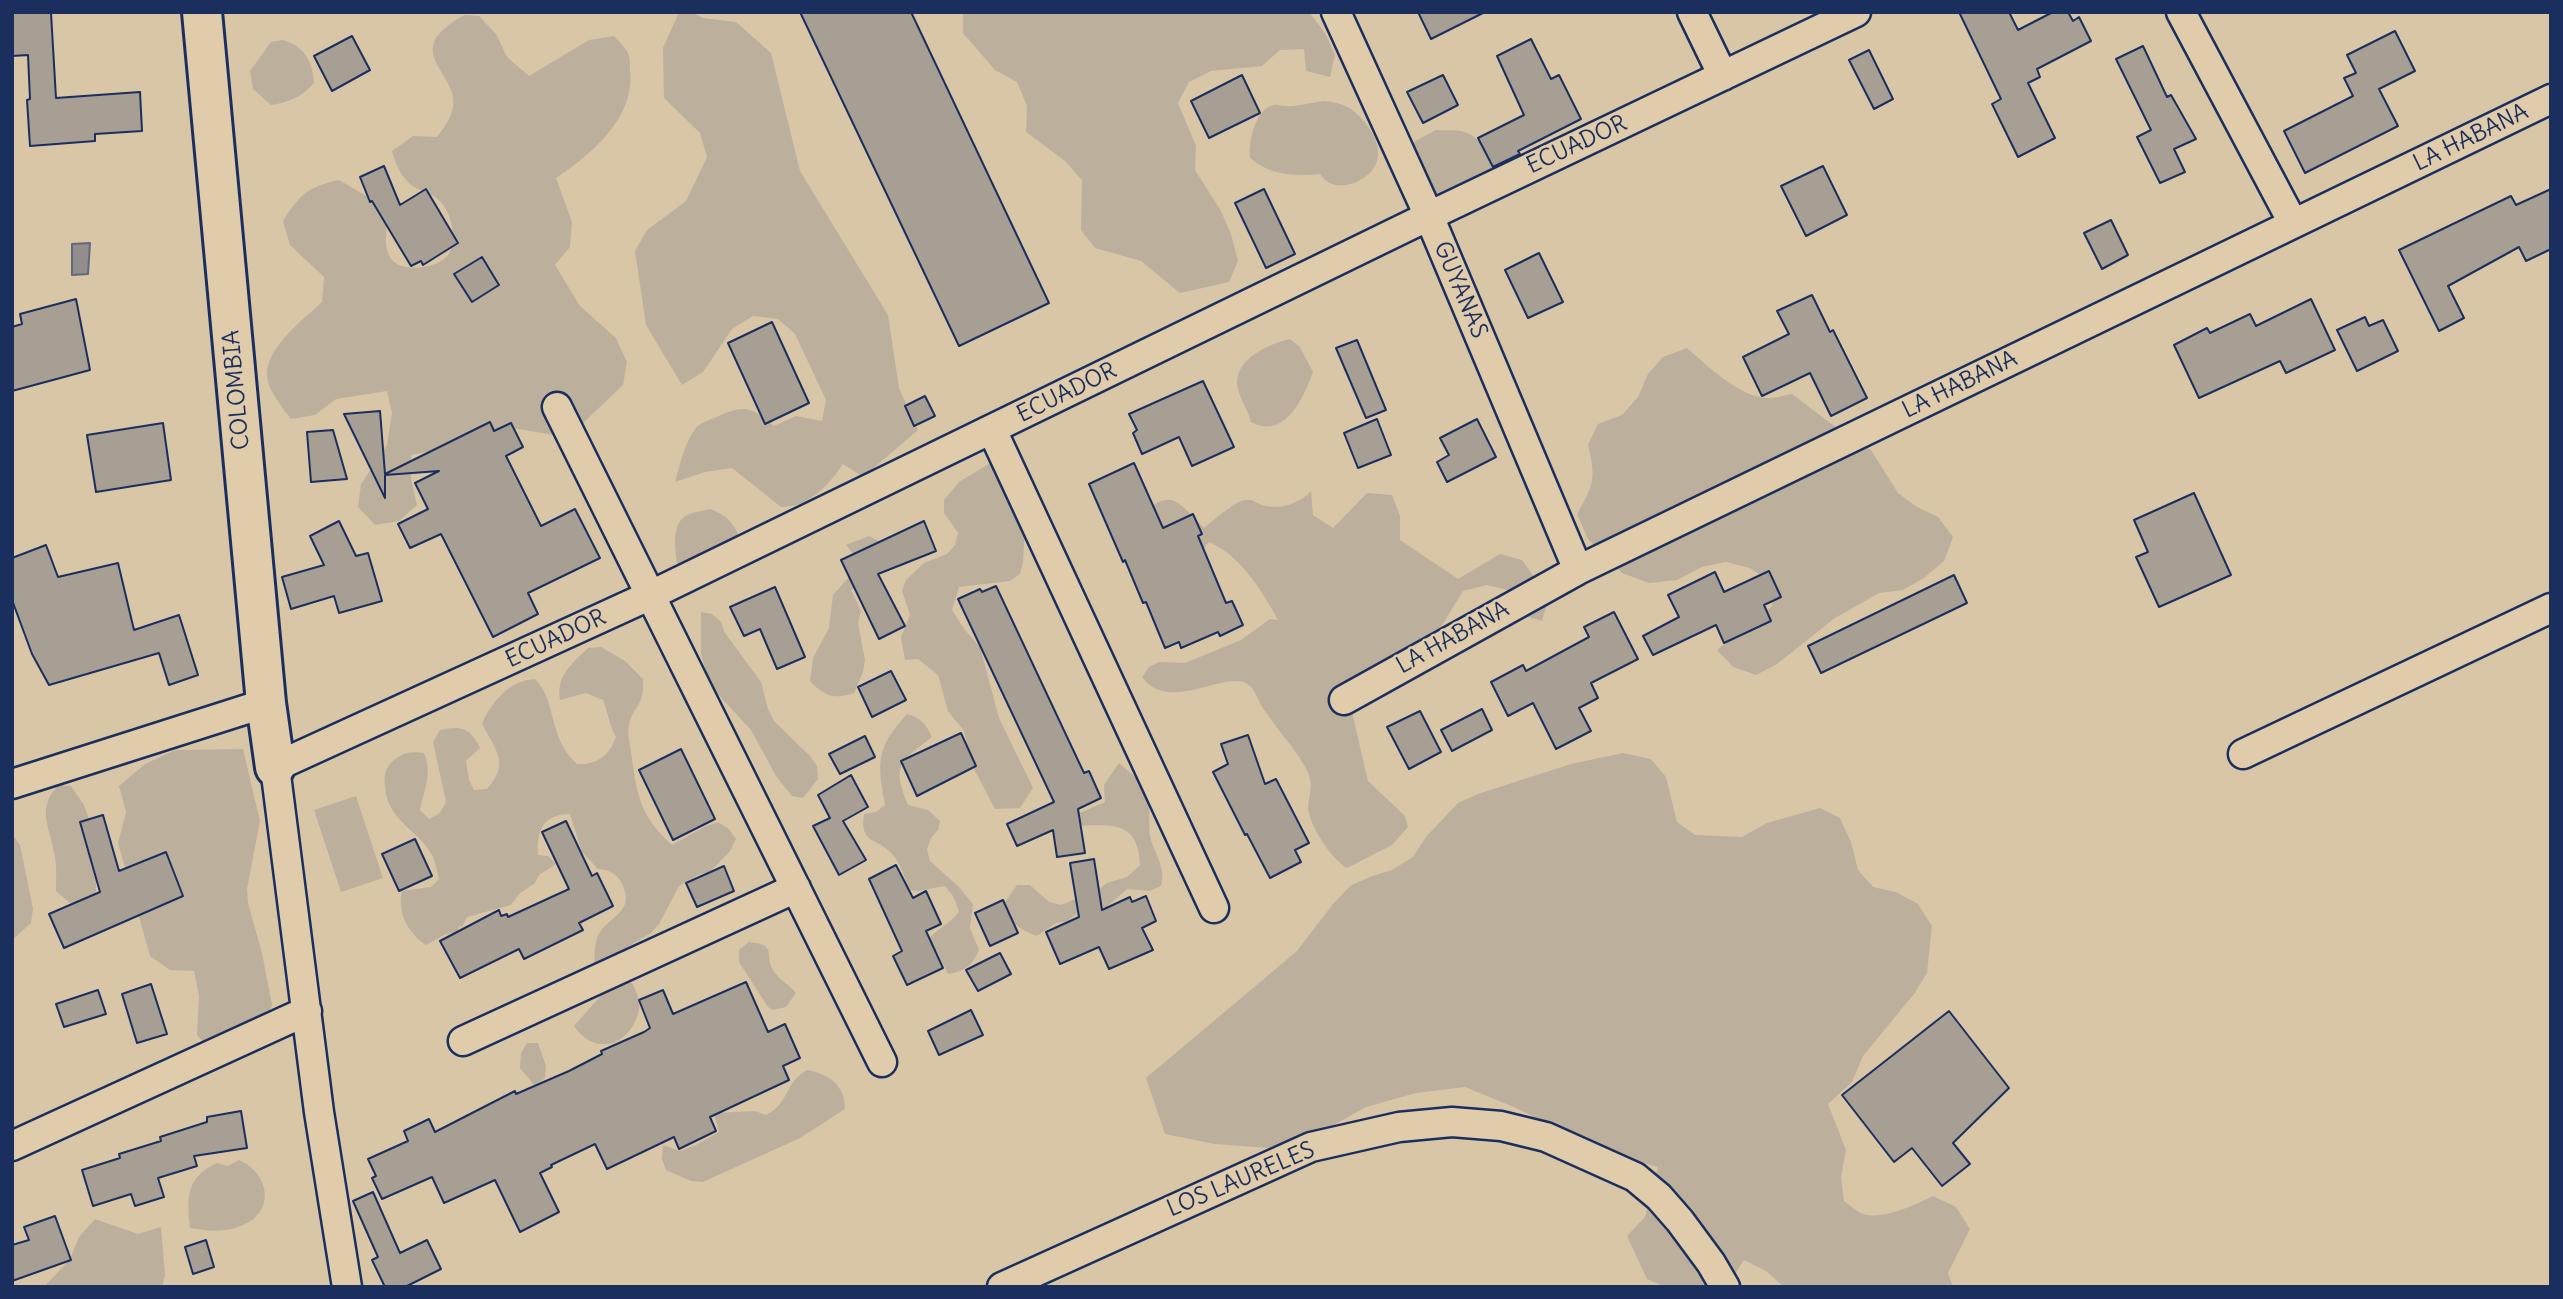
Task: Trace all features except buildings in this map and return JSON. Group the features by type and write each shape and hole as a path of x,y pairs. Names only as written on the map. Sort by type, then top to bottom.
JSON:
{"street":[{"name":"COLOMBIA","path":"202,12 265,703 275,767"},
{"name":"GUYANAS","path":"1336,12 1429,216 1578,570"},
{"path":"1692,12 1723,76"},
{"name":"ECUADOR","path":"275,767 651,596 1429,216 1856,12"},
{"path":"2181,12 2293,223"},
{"name":"LA HABANA","path":"1343,700 1578,570 2551,99"},
{"path":"558,407 882,1062"},
{"path":"992,430 1214,908"},
{"path":"2243,754 2551,608"},
{"path":"12,784 265,703"},
{"path":"275,767 319,1112 347,1287"},
{"path":"463,1041 796,888"},
{"path":"12,1146 307,1011"},
{"name":"LOS LAURELES","path":"1002,1287 1311,1147 1399,1127 1452,1122 1501,1126 1546,1137 1635,1177 1659,1196 1711,1263 1725,1287"}],"shaded area":[{"path":"679,12 736,22 771,53 800,171 888,315 899,388 918,430 863,477 843,464 817,494 791,506 781,507 732,468 705,472 675,482 688,442 701,424 740,409 758,414 774,426 796,416 822,421 826,400 795,334 778,319 753,316 732,329 703,372 682,385 646,325 635,251 647,230 686,201 707,157 700,133 664,98 663,48"},
{"path":"963,12 1309,12 1325,33 1335,55 1330,77 1306,71 1304,49 1280,50 1262,66 1211,71 1189,82 1178,103 1196,146 1195,170 1221,211 1231,234 1238,261 1229,282 1180,293 1141,261 1095,248 1081,230 1082,180 1065,161 1026,132 1027,106 1017,82 995,70 963,33"},
{"path":"465,15 479,16 496,34 507,57 529,76 589,40 614,36 628,53 630,86 619,118 597,146 556,178 572,222 570,247 555,265 580,306 616,338 627,362 623,385 582,424 554,435 506,427 483,433 461,445 411,455 411,479 417,505 399,521 375,525 358,507 361,484 387,445 392,413 387,391 336,399 315,415 291,419 276,399 268,382 268,365 272,355 296,326 322,302 324,277 290,245 283,221 306,193 339,180 380,204 388,214 387,247 395,262 401,266 419,268 436,264 448,255 453,234 447,211 435,197 407,181 392,151 413,136 437,137 447,122 453,99 434,56 434,41 451,23"},
{"path":"282,40 302,50 312,68 314,83 295,98 271,105 253,89 250,71 271,42"},
{"path":"1325,101 1351,109 1373,134 1378,159 1364,178 1349,185 1333,184 1320,174 1275,172 1250,158 1254,127 1267,108"},
{"path":"1436,130 1461,131 1476,138 1490,159 1492,184 1488,197 1480,207 1465,217 1432,220 1406,150 1415,141"},
{"path":"90,243 88,274 72,275 72,244"},
{"path":"1290,339 1300,347 1313,372 1304,394 1291,414 1274,426 1251,422 1239,393 1238,375 1255,354 1273,344"},
{"path":"1687,348 1737,388 1759,397 1792,394 1850,438 1871,450 1898,493 1917,507 1938,517 1953,537 1944,561 1924,578 1903,590 1879,593 1835,618 1777,664 1756,675 1733,667 1717,650 1772,606 1771,582 1750,568 1726,562 1702,567 1677,580 1649,583 1622,573 1588,539 1577,514 1592,481 1588,445 1598,424 1622,415 1638,397 1648,374 1663,357"},
{"path":"992,462 1026,509 1020,574 1010,581 959,587 952,610 980,647 999,718 1033,788 1020,808 995,809 973,767 964,731 948,711 938,675 918,659 905,660 901,637 910,615 902,591 906,580 924,563 947,554 955,545 958,533 944,513 944,500 959,482"},
{"path":"1311,491 1313,515 1333,528 1367,493 1392,495 1400,516 1400,540 1458,579 1500,554 1522,560 1549,598 1542,621 1519,614 1512,591 1487,585 1463,591 1436,635 1387,659 1351,708 1368,781 1405,816 1408,827 1392,845 1347,868 1328,850 1312,823 1308,807 1311,783 1305,767 1250,686 1240,681 1183,692 1168,692 1154,688 1142,677 1149,667 1159,662 1185,663 1241,640 1270,619 1278,620 1249,575 1231,556 1209,542 1183,573 1137,516 1159,502 1173,501 1180,504 1204,528 1241,501 1248,500 1272,507 1285,506 1302,499"},
{"path":"710,509 722,514 730,522 742,544 724,575 702,587 679,576 676,534 677,526 687,515"},
{"path":"869,536 880,542 861,583 851,590 861,611 858,623 865,660 863,672 854,693 830,695 810,681 813,658 829,628 833,595 858,567 855,556 846,545"},
{"path":"701,612 712,614 721,622 725,633 761,682 774,721 817,766 818,779 803,798 792,796 776,776 751,730 715,691 701,654"},
{"path":"601,647 625,661 643,679 641,701 631,718 628,735 635,780 646,813 672,845 718,822 729,829 736,839 730,851 711,871 679,886 659,924 651,933 629,946 631,958 594,966 597,938 624,907 625,892 616,876 598,869 582,852 570,814 554,817 548,820 540,831 538,855 548,856 556,864 539,875 535,883 519,894 511,905 467,917 458,931 426,945 414,935 405,922 401,907 402,891 431,887 439,879 434,860 427,848 398,817 387,798 385,775 388,766 404,754 424,753 428,774 420,810 429,819 440,813 446,802 433,742 440,730 460,728 473,736 480,748 466,761 469,780 474,790 487,789 498,772 499,764 496,749 482,724 496,700 510,688 517,683 535,679 547,698 561,743 568,754 577,764 596,761 606,754 616,737 603,700 586,693 560,700 559,691 563,677 571,665 588,648"},
{"path":"907,714 922,722 932,737 912,752 902,765 900,781 903,791 908,805 928,810 940,821 927,850 930,861 958,886 973,904 970,928 979,950 967,967 948,974 936,950 925,945 959,911 953,896 945,886 909,890 896,859 864,831 864,814 876,812 885,805 881,756 889,736"},
{"path":"243,749 260,821 247,889 248,903 262,953 272,1005 263,1030 205,1044 197,1035 199,996 194,971 170,970 150,956 118,843 126,812 119,786 145,764 175,750"},
{"path":"1623,753 1651,759 1666,777 1677,822 1695,835 1742,837 1767,823 1820,808 1840,818 1851,842 1858,870 1873,887 1896,892 1918,904 1932,926 1927,973 1914,994 1863,1056 1852,1082 1828,1104 1846,1150 1841,1177 1844,1201 1861,1213 1871,1215 1899,1211 1933,1196 1956,1207 1970,1229 1948,1273 1953,1287 1784,1287 1766,1271 1744,1260 1726,1287 1666,1287 1647,1279 1627,1236 1645,1217 1658,1167 1608,1153 1516,1108 1465,1087 1416,1093 1366,1107 1316,1135 1268,1148 1215,1144 1165,1134 1146,1078 1297,951 1350,886 1392,870 1413,857 1426,837 1458,803 1571,764"},
{"path":"1119,763 1138,779 1146,791 1151,840 1161,868 1161,886 1150,891 1127,889 1101,912 1077,913 1068,921 1056,923 1037,936 1025,931 1012,921 1003,905 1017,885 1030,885 1049,902 1061,905 1098,890 1107,883 1127,877 1140,865 1134,840 1121,828 1101,825 1076,826 1075,815 1105,802 1104,785"},
{"path":"59,785 71,786 84,805 92,827 90,856 96,892 87,902 75,907 56,891 55,857 46,817 48,801"},
{"path":"356,796 383,878 341,892 314,810"},
{"path":"12,834 20,845 33,909 31,923 12,940"},
{"path":"749,942 758,943 767,949 771,967 796,993 786,1007 773,1010 768,1007 739,962 739,950"},
{"path":"614,981 632,983 639,1003 635,1022 621,1039 612,1043 592,1042 574,1026"},
{"path":"527,1043 538,1043 546,1066 545,1078 535,1086 520,1068 521,1053"},
{"path":"807,1070 822,1074 839,1087 845,1109 800,1138 703,1182 691,1181 666,1170 662,1159 663,1145 680,1151 719,1132 714,1113 755,1111 766,1115 779,1105 795,1081"},
{"path":"239,1160 257,1173 262,1182 265,1192 261,1211 254,1219 230,1229 190,1228 190,1190 199,1175 217,1163 228,1166"},
{"path":"95,1219 138,1234 161,1227 165,1275 162,1287 44,1287 70,1259 79,1237"}]}
